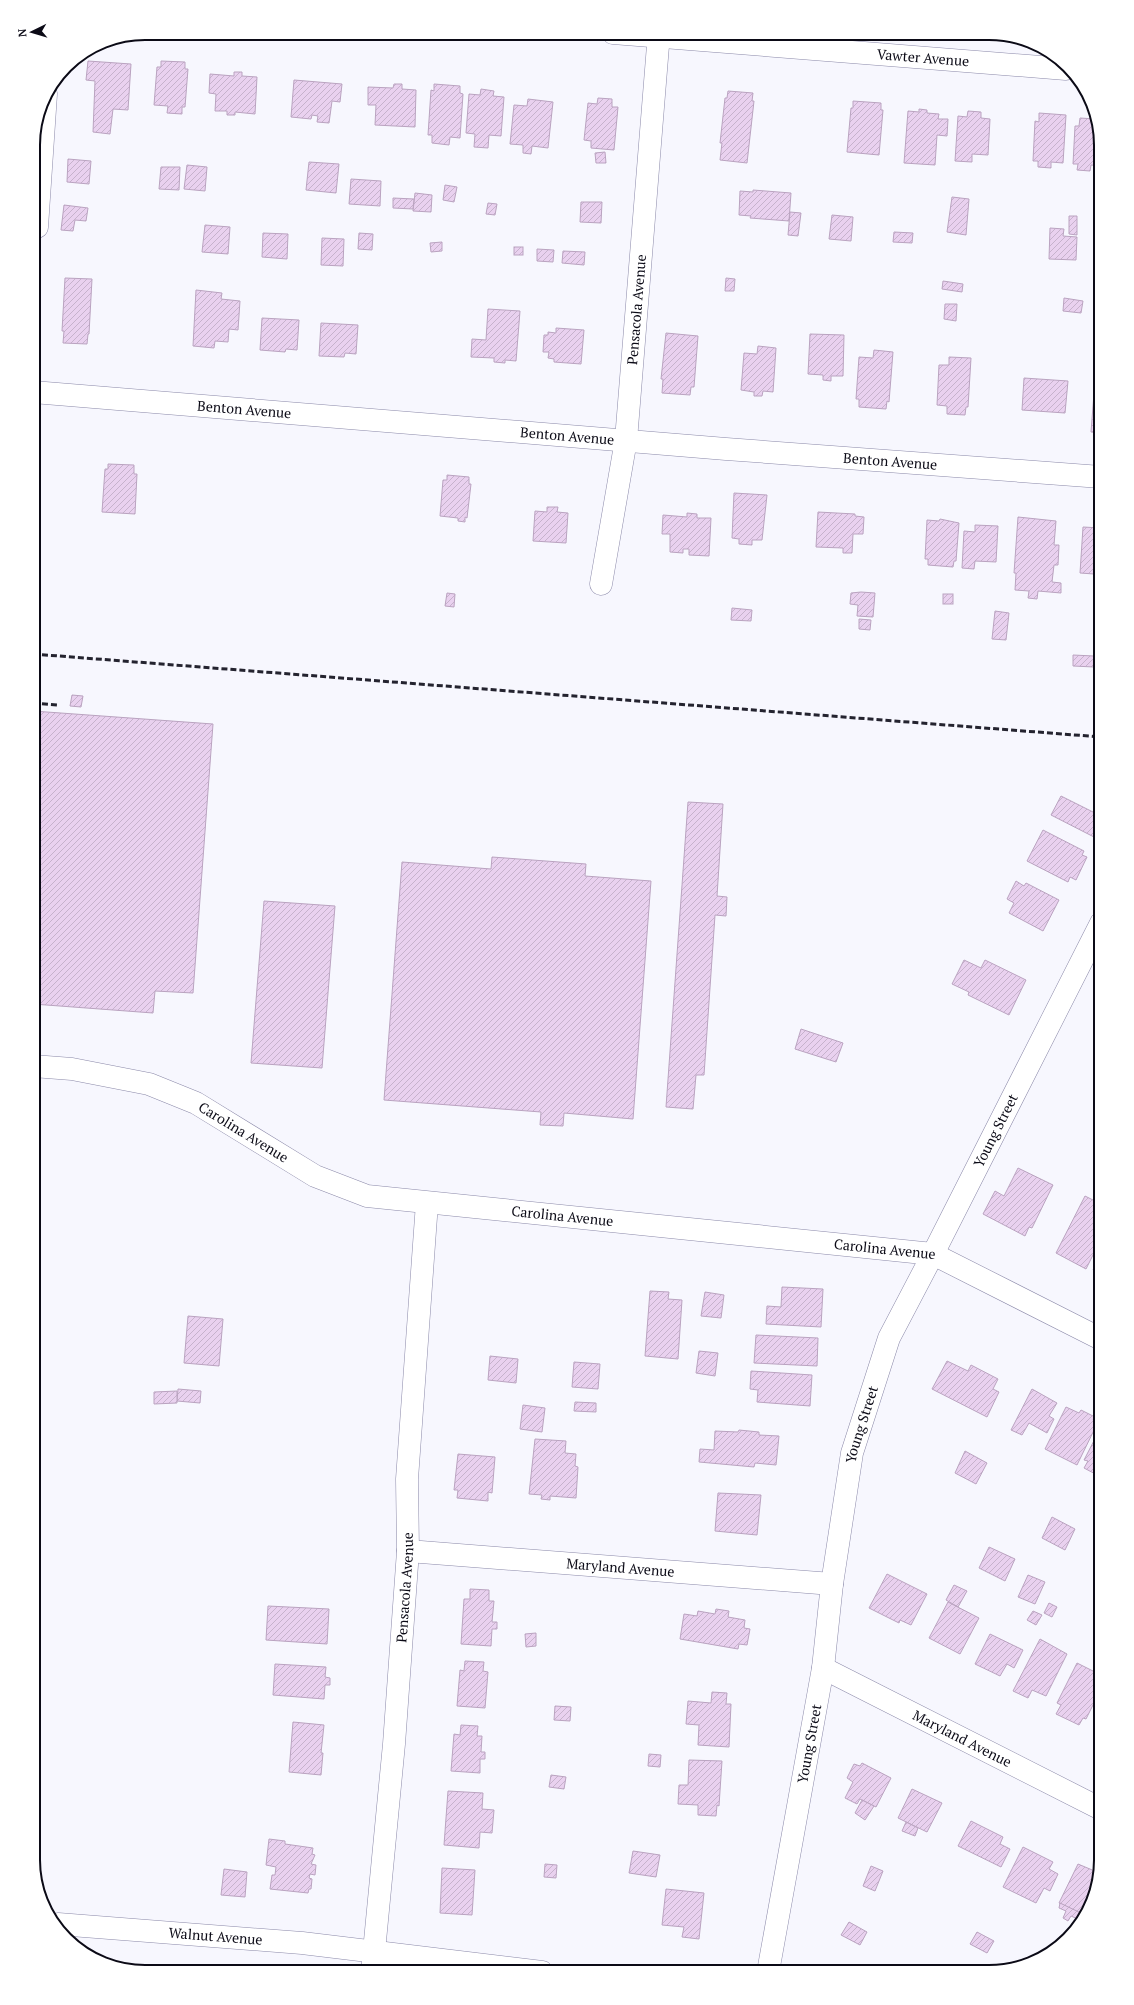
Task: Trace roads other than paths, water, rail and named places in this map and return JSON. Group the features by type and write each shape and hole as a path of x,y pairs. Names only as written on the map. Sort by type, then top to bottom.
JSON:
{"street":[{"name":"Pensacola Avenue","path":"601,584 626,440 659,40"},
{"name":"Vawter Avenue","path":"721,40 1059,67"},
{"path":"40,182 44,117"},
{"name":"Benton Avenue","path":"40,393 1094,476"},
{"name":"Young Street","path":"769,1965 823,1668 832,1584 852,1453 888,1338 933,1254 1094,937"},
{"name":"Carolina Avenue","path":"40,1067 72,1069 144,1082 196,1103 315,1176 367,1196 933,1254 1094,1335"},
{"name":"Pensacola Avenue","path":"372,1961 394,1744 408,1551 407,1479 427,1202"},
{"name":"Maryland Avenue","path":"408,1551 832,1584"},
{"name":"Maryland Avenue","path":"823,1668 1094,1805"},
{"name":"Walnut Avenue","path":"63,1924 294,1942 372,1961 434,1965"}],"railway":[{"path":"40,655 1094,736"},
{"path":"40,704 57,705"}]}
